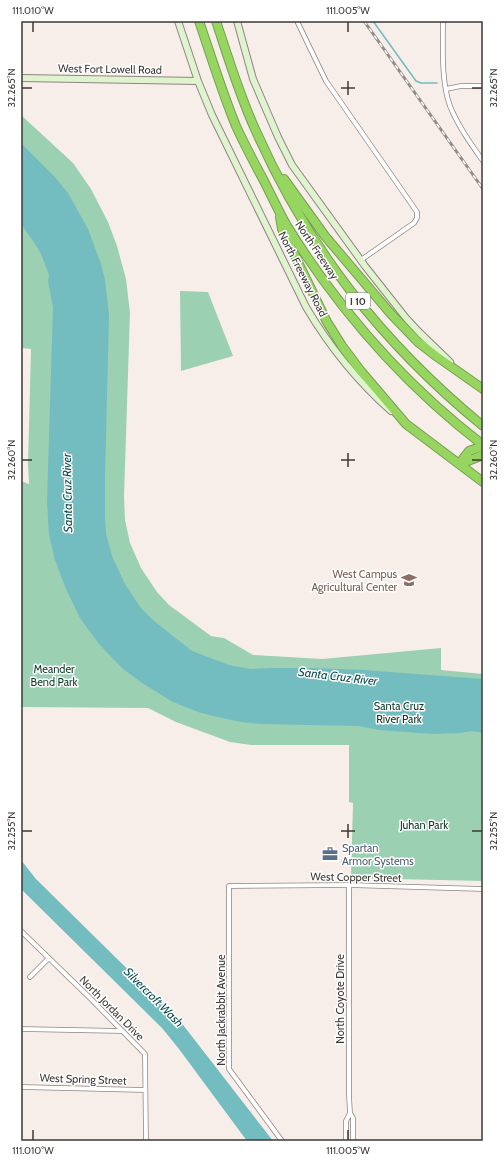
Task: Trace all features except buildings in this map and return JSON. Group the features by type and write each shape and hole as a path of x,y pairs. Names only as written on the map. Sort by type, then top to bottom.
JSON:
{"highway":[{"name":"North Freeway","path":"198,21 236,127 247,150 287,225 323,280 358,325 409,381 450,419 483,446"},
{"name":"North Freeway","path":"217,21 225,50 243,101 264,150 300,217 318,246 361,305 391,340 434,384 483,426"},
{"path":"264,150 321,232 391,314 418,342 454,370 483,389"},
{"path":"279,210 282,228 317,302 342,346 360,370 406,424"},
{"name":"North Freeway Road","path":"406,424 483,482"},
{"path":"459,464 469,451 483,446"},
{"path":"459,464 480,456"}],"main road":[{"name":"North Freeway Road","path":"178,21 198,81 219,131 299,294 328,342 351,371 380,402 406,424"},
{"path":"237,21 253,79 292,165 361,260 406,318 454,366 475,383"},
{"name":"West Fort Lowell Road","path":"21,78 198,81"}],"street":[{"path":"297,21 326,81 417,212 417,218 414,223 361,260"},
{"path":"443,21 443,66 450,105 467,138 483,161"},
{"path":"446,88 483,86"},
{"name":"West Copper Street","path":"229,886 349,885 483,889"},
{"name":"North Coyote Drive","path":"349,885 349,1095 350,1114 353,1118 353,1141"},
{"name":"North Jackrabbit Avenue","path":"229,886 229,1069 282,1141"},
{"name":"North Jordan Drive","path":"21,931 145,1054 146,1141"},
{"path":"30,977 49,958"},
{"path":"21,1029 122,1031"},
{"name":"West Spring Street","path":"21,1086 146,1090"},
{"name":"North Coyote Drive","path":"346,1141 346,1121 350,1114"}],"green space":[{"name":"Santa Cruz River Park","path":"21,115 73,163 91,189 108,222 117,246 126,279 130,313 124,496 125,520 130,543 141,568 157,592 169,605 211,636 224,638 253,655 322,659 441,648 441,670 483,674 483,881 351,878 353,803 349,802 349,745 251,745 230,742 176,722 148,708 21,707 21,481 29,484 28,464 31,349 21,348"},
{"path":"180,291 208,292 233,356 181,371"}],"water":[{"name":"Santa Cruz River","path":"21,143 54,176 68,193 88,229 101,264 105,280 109,315 105,477 106,534 112,556 125,584 141,608 154,621 192,651 229,665 250,669 313,668 363,670 483,679 483,733 472,731 433,734 379,730 359,726 261,724 217,717 198,712 173,702 142,683 122,668 99,644 80,618 66,589 55,560 49,535 47,502 53,307 48,281 49,275 41,254 21,224"},
{"name":"Silvercroft Wash","path":"21,860 36,879 180,1021 273,1141 247,1141 162,1028 21,889"}],"waterway":[{"path":"373,21 416,81 421,83 437,83"}],"railway":[{"path":"364,21 483,189"}],"place":[{"name":"West Campus Agricultural Center","path":"409,580"},
{"name":"Spartan Armor Systems","path":"330,854"}],"park label":[{"name":"Meander Bend Park","path":"54,675"},
{"name":"Juhan Park","path":"424,825"}]}
